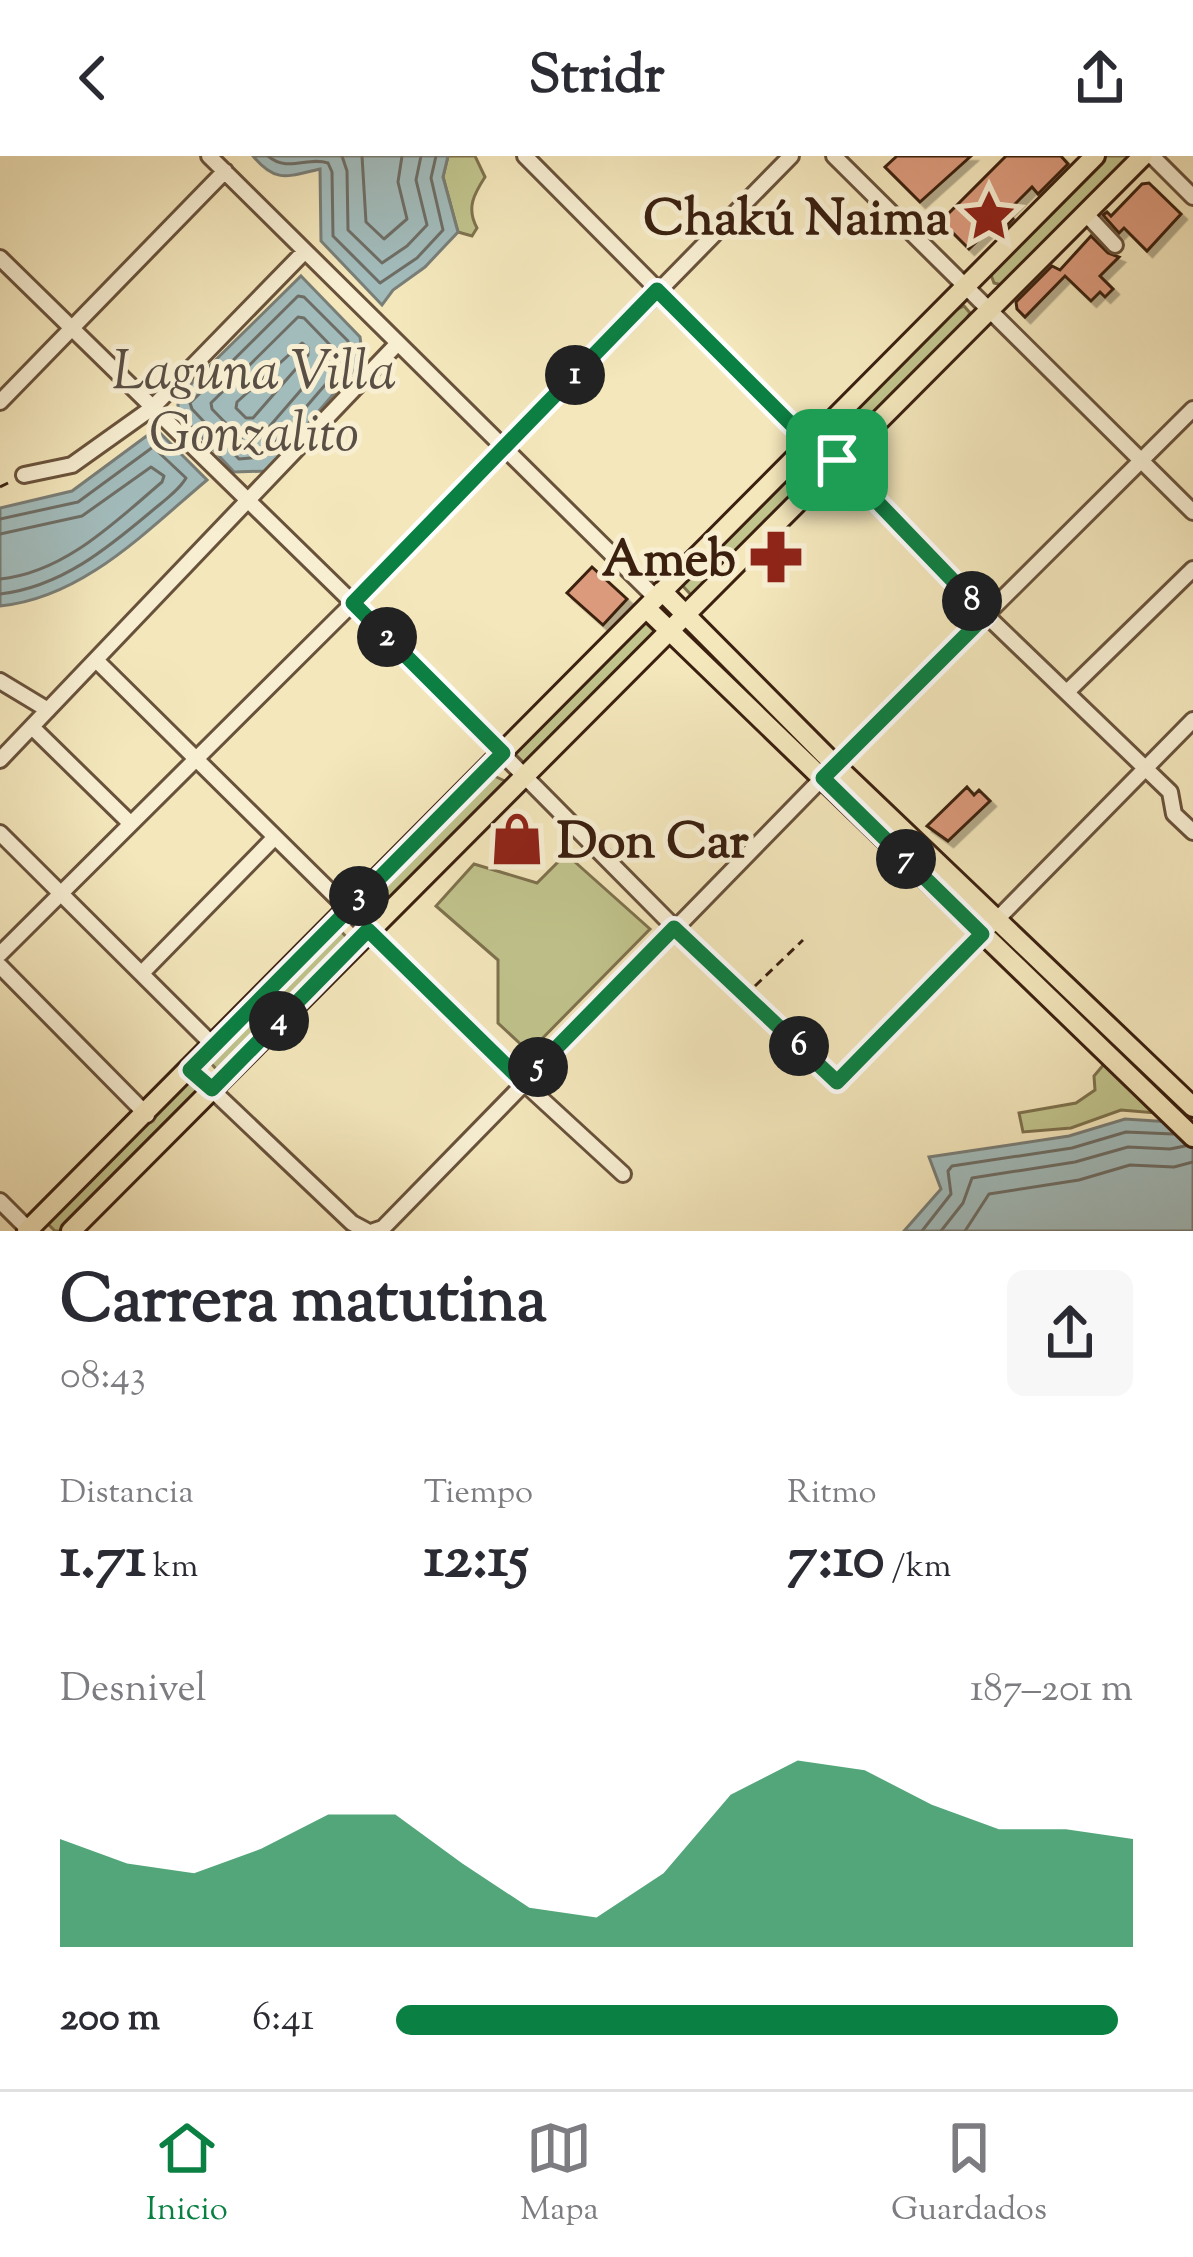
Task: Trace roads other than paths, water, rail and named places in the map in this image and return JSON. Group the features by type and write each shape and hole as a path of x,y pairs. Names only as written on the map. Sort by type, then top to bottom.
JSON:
{"main road":[{"path":"29,1230 1095,156"},
{"path":"71,1231 1142,156"},
{"path":"655,599 685,613 829,772"},
{"path":"655,599 670,628 829,772 989,927 1193,1137"},
{"path":"989,927 1191,1105"}],"street":[{"path":"209,156 655,599"},
{"path":"525,156 810,443 837,460 986,615 1170,792 1174,814 1193,832"},
{"path":"0,954 353,603 791,156"},
{"path":"834,156 1193,512"},
{"path":"1152,156 1193,197"},
{"path":"0,402 225,171"},
{"path":"1085,213 1115,245"},
{"path":"24,475 73,465 152,408 305,251"},
{"path":"0,258 353,603 674,928 837,1082 1193,720"},
{"path":"0,760 398,343"},
{"path":"190,1070 352,1223 370,1231 383,1228 674,928 1193,409"},
{"path":"1067,692 1193,569"},
{"path":"97,661 523,1082 623,1174"},
{"path":"0,681 48,710"},
{"path":"32,727 130,823"},
{"path":"0,833 214,1046"},
{"path":"142,973 275,837"},
{"path":"0,966 146,1115"},
{"path":"0,1202 29,1230"}],"water":[{"name":"Laguna Villa Gonzalito","path":"253,156 448,156 443,177 458,232 382,305 321,241 320,169 276,174"},
{"name":"Laguna Villa Gonzalito","path":"301,276 360,337 363,360 267,471 234,472 178,412 178,397"},
{"name":"Laguna Villa Gonzalito","path":"156,429 207,480 86,576 59,590 0,606 0,508 72,491"},
{"path":"1193,1103 1193,1231 904,1231 941,1189 929,1157 1069,1136 1125,1119 1171,1122"}],"place":[{"name":"Chakú Naima","path":"989,216"},
{"name":"Ameb","path":"776,557"},
{"name":"Don Car","path":"517,839"}]}
